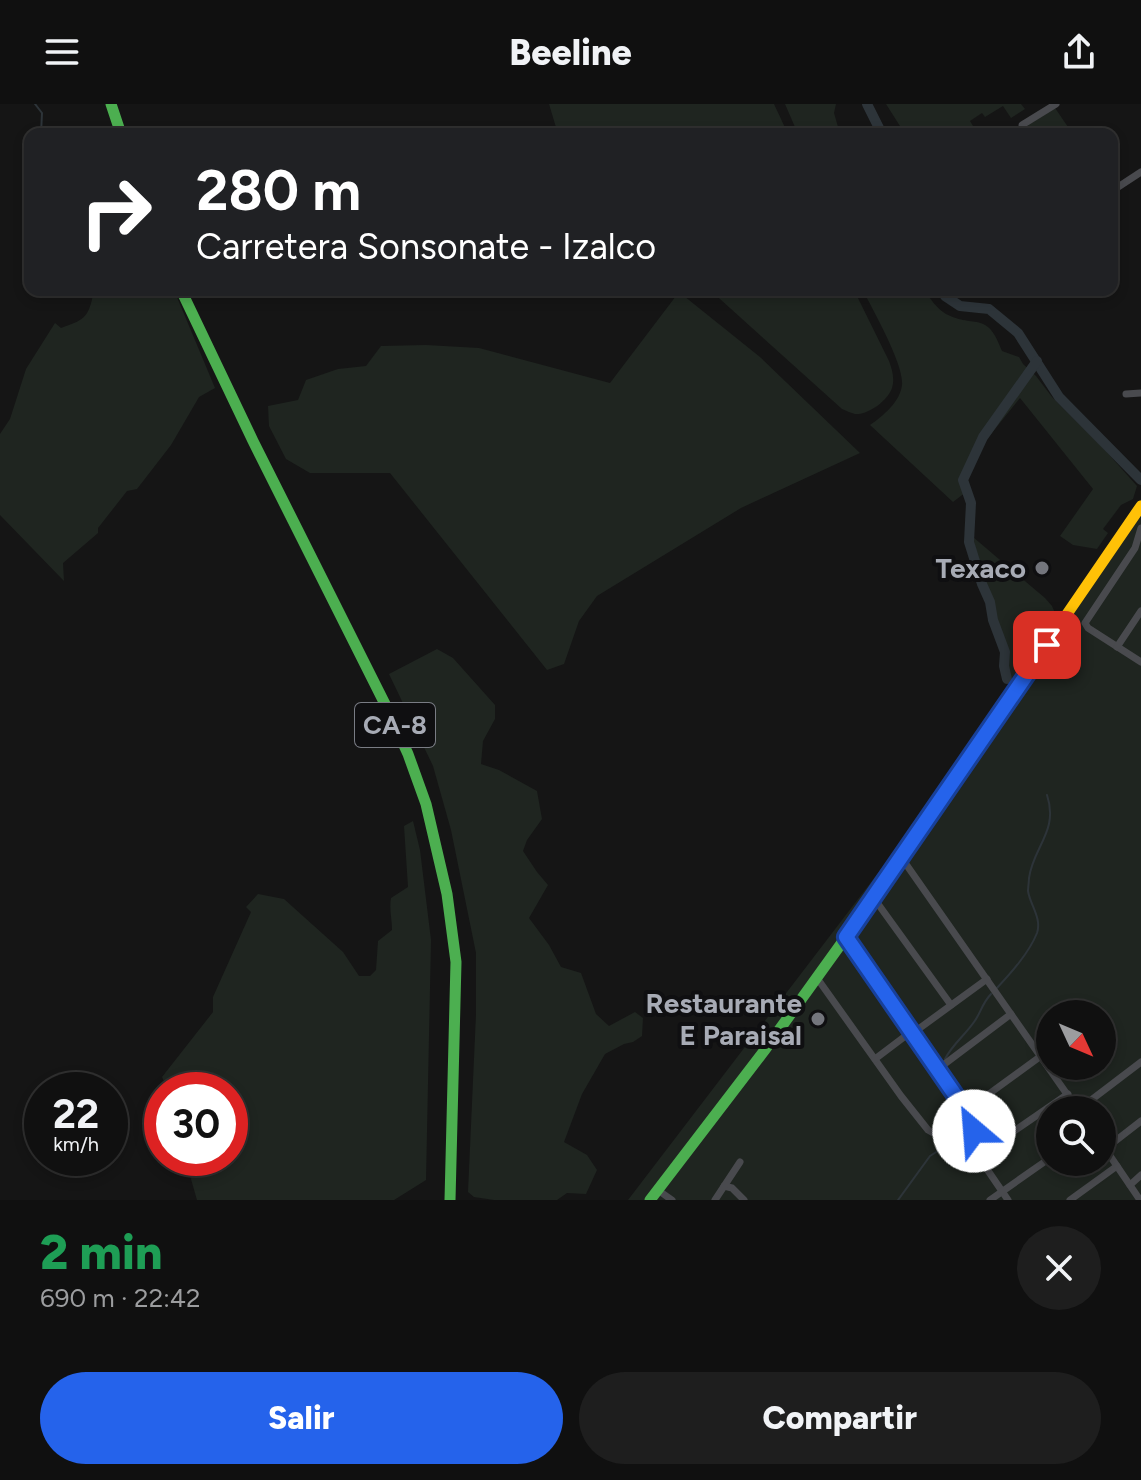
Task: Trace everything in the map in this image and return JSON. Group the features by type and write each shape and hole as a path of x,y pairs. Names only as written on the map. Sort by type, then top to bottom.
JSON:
{"main road":[{"path":"111,104 119,128"},
{"path":"119,104 127,128"},
{"name":"CA-8","path":"184,296 386,706 426,804 447,894 456,962 450,1200"},
{"name":"CA-8","path":"192,296 399,719 431,798 454,891 461,945 457,1200"},
{"path":"650,1200 817,978 1139,523 1141,506"}],"street":[{"path":"1022,128 1022,125 1056,104"},
{"path":"1118,187 1141,172"},
{"path":"1126,394 1141,393"},
{"path":"1139,523 1138,550 1085,623 1141,662"},
{"path":"1117,647 1141,611"},
{"path":"901,857 1036,1049"},
{"path":"873,897 951,1005"},
{"path":"846,937 912,1032 943,1065 966,1105 978,1156 1008,1200"},
{"path":"817,978 928,1130 942,1138 950,1152 966,1157 978,1156 1068,1094 1058,1080"},
{"path":"875,1059 989,982"},
{"path":"943,1065 1011,1014"},
{"path":"966,1105 1036,1059"},
{"path":"1096,1096 1141,1062"},
{"path":"1116,1138 1141,1121"},
{"path":"715,1200 740,1162"},
{"path":"1070,1200 1117,1166 1140,1200"},
{"path":"990,1200 1036,1168"},
{"path":"1130,1185 1141,1175"},
{"path":"724,1186 732,1188 744,1200"},
{"path":"662,1193 672,1200"}],"shaded area":[{"path":"549,104 774,104 785,128 556,128"},
{"path":"785,104 836,104 834,113 838,128 795,128"},
{"path":"886,104 1021,104 1025,109 1011,118 1003,106 985,117 982,113 970,121 974,128 901,128"},
{"path":"1055,108 1068,127 1029,128 1028,125"},
{"path":"93,296 177,296 215,388 199,397 171,445 137,489 127,491 98,528 98,533 63,563 64,581 0,515 0,434 10,419 26,369 55,323 61,328 79,320 89,309"},
{"path":"676,296 684,296 760,357 860,453 741,508 597,596 579,621 564,664 547,670 390,473 310,473 286,459 269,426 268,406 298,400 306,380 338,369 366,366 381,346 479,348 610,383"},
{"path":"717,296 857,296 890,364 893,381 890,393 877,406 860,414 842,409"},
{"path":"866,296 929,296 946,314 986,325 997,338 1002,351 1019,357 1052,397 1137,486 1133,499 1121,505 1103,529 1108,533 1097,549 1073,545 1060,536 1093,489 1020,398 987,439 967,479 970,489 953,502 870,425 885,413 901,391 901,376 893,351"},
{"path":"1141,499 1141,1200 628,1200 972,750"},
{"path":"973,537 1045,598 1055,613 1012,679 1006,666 1008,651 994,620"},
{"path":"437,649 453,658 495,705 495,719 483,741 481,764 499,770 537,791 542,819 523,851 548,885 529,918 561,967 581,973 596,1014 609,1026 635,1012 643,1018 642,1036 605,1054 582,1094 564,1142 587,1155 597,1170 586,1194 567,1193 557,1200 494,1200 474,1197 468,1192 476,953 451,830 433,766 389,674"},
{"path":"413,821 420,850 431,940 426,1180 394,1200 197,1200 192,1176 248,1176 248,1072 166,1072 213,1012 213,997 251,912 246,907 258,894 284,899 343,952 359,976 370,976 376,970 378,941 392,930 391,898 408,887 404,826"}],"waterway":[{"path":"35,104 42,113 41,128"},
{"path":"867,104 879,128"},
{"path":"945,296 960,306 989,309 1018,333 1059,397 1141,480"},
{"path":"1007,679 1005,652 969,542 971,503 963,480 983,437 1037,361"},
{"path":"996,989 1024,955 1037,933 1038,922 1028,888 1031,867 1048,829 1050,808 1047,795"},
{"path":"945,1059 991,994"},
{"path":"946,1066 952,1082 965,1095 965,1101"},
{"path":"949,1143 961,1127 965,1107"},
{"path":"898,1200 930,1156 944,1147"}],"traffic: fast":[{"path":"111,104 119,128"},
{"path":"184,296 386,706 426,804 447,894 456,962 450,1200"},
{"path":"650,1200 846,937 1054,633"}],"traffic: slow":[{"path":"1054,633 1141,506"}],"place":[{"name":"Texaco","path":"1042,568"},
{"name":"Restaurante E Paraisal","path":"818,1019"}],"route":[{"path":"974,1131 971,1107 960,1102 846,937 1047,645"}]}
